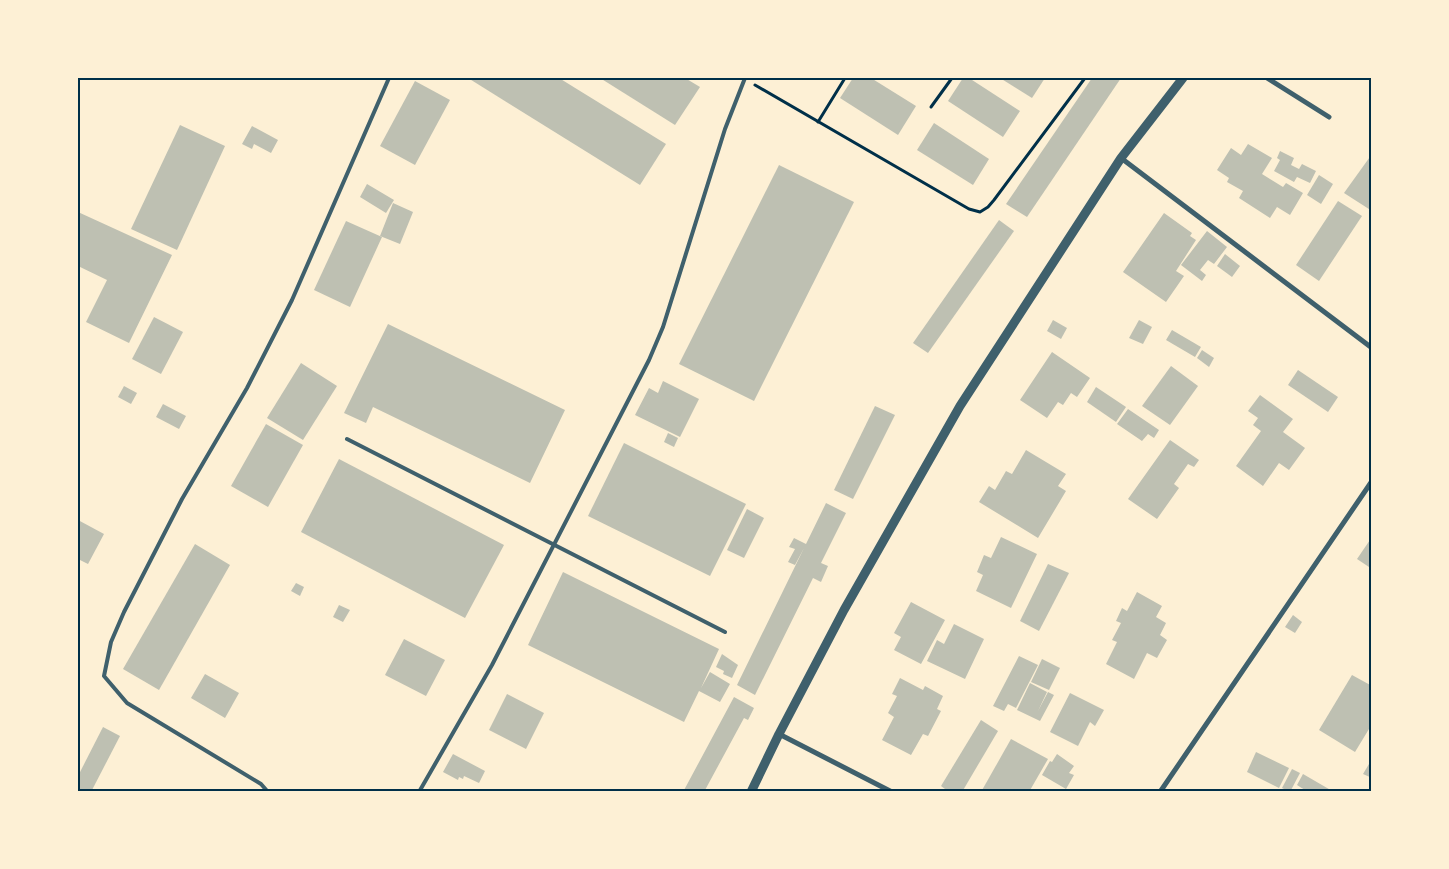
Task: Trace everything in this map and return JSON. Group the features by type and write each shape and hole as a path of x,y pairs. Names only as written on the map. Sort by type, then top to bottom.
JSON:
{"street":[{"path":"752,792 779,734 844,610 960,406 1120,158 1182,78"},
{"path":"1267,78 1329,117"},
{"path":"1120,158 1372,348"},
{"path":"1160,792 1372,480"},
{"path":"779,734 892,792"}],"lane":[{"path":"268,792 261,784 127,702 104,676 111,642 124,612 182,499 247,388 287,308 388,78"},
{"path":"419,792 492,665 649,360 664,327 725,129 745,78"},
{"path":"347,439 725,632"}],"path":[{"path":"745,78 969,209 980,212 994,200 1085,78"},
{"path":"818,122 845,78"},
{"path":"931,107 952,78"}],"building":[{"path":"468,78 559,78 666,144 640,185"},
{"path":"600,78 685,78 700,87 675,125"},
{"path":"853,78 871,78 916,106 898,135 840,98"},
{"path":"963,78 969,78 1020,111 1003,137 948,101"},
{"path":"1000,78 1045,78 1032,98"},
{"path":"1092,78 1121,78 1027,217 1006,204"},
{"path":"415,81 450,100 415,165 380,146"},
{"path":"934,123 989,159 973,185 917,150"},
{"path":"180,125 225,146 177,250 131,229"},
{"path":"252,126 278,140 271,153 254,144 252,149 242,144"},
{"path":"1248,144 1272,158 1262,174 1283,187 1286,183 1303,193 1290,215 1277,207 1270,218 1239,198 1243,191 1227,182 1229,178 1217,170 1231,148 1241,155"},
{"path":"1280,151 1294,158 1291,165 1299,169 1302,164 1316,171 1310,183 1297,177 1294,182 1274,171 1280,160 1277,158"},
{"path":"1372,154 1372,211 1344,193"},
{"path":"779,165 854,202 754,401 679,364"},
{"path":"1319,175 1333,184 1321,204 1307,195"},
{"path":"367,184 394,200 386,213 360,197"},
{"path":"1338,201 1362,216 1319,281 1296,265"},
{"path":"393,203 413,212 400,244 380,236"},
{"path":"78,212 172,255 129,343 86,322 107,280 78,266"},
{"path":"1164,213 1192,233 1190,236 1196,240 1176,271 1184,276 1166,302 1123,272"},
{"path":"999,220 1014,231 928,353 913,343"},
{"path":"346,221 382,237 350,307 314,290"},
{"path":"1207,231 1227,247 1214,264 1208,260 1200,270 1206,275 1202,281 1181,265"},
{"path":"1225,254 1240,266 1232,277 1217,266"},
{"path":"154,317 183,332 161,374 132,359"},
{"path":"1053,320 1067,328 1061,339 1047,331"},
{"path":"1139,320 1152,327 1143,344 1129,338"},
{"path":"388,324 565,410 530,483 373,407 366,423 344,413"},
{"path":"1172,330 1201,347 1195,357 1166,340"},
{"path":"1202,350 1214,358 1209,367 1197,358"},
{"path":"1052,352 1090,378 1077,397 1071,393 1063,405 1058,402 1047,418 1020,400"},
{"path":"301,363 337,386 303,440 267,418"},
{"path":"1171,366 1198,386 1170,425 1142,406"},
{"path":"1298,370 1338,397 1328,412 1288,385"},
{"path":"663,381 699,399 680,437 635,415 649,388 658,393"},
{"path":"124,386 137,393 131,404 118,397"},
{"path":"1096,387 1126,407 1116,422 1087,402"},
{"path":"1260,395 1293,419 1283,432 1305,448 1289,470 1279,463 1263,486 1236,466 1261,431 1253,425 1258,418 1248,411"},
{"path":"163,404 186,416 179,429 156,417"},
{"path":"875,406 895,415 853,499 834,490"},
{"path":"1128,409 1159,430 1154,438 1148,434 1142,441 1117,424"},
{"path":"266,424 303,445 268,507 231,486"},
{"path":"668,433 678,438 674,447 664,442"},
{"path":"1170,440 1199,460 1194,467 1188,464 1174,484 1179,488 1157,519 1128,499"},
{"path":"624,443 746,504 710,576 588,516"},
{"path":"1026,450 1066,474 1058,486 1066,491 1038,538 979,502 989,486 995,490 1006,471 1012,474"},
{"path":"339,459 504,545 465,618 301,532"},
{"path":"826,503 846,513 821,563 828,566 821,582 813,578 755,695 737,685 804,548 795,565 788,562 795,549 789,547 794,538 806,544"},
{"path":"747,509 764,518 744,558 727,550"},
{"path":"78,520 104,534 88,564 78,559"},
{"path":"1001,537 1037,554 1011,608 976,591 983,575 977,572 984,555 991,558"},
{"path":"1372,537 1372,569 1357,559"},
{"path":"195,544 230,565 159,690 123,669"},
{"path":"1048,564 1069,573 1039,631 1020,621"},
{"path":"563,572 719,649 701,688 710,672 730,684 720,702 699,691 684,722 528,645"},
{"path":"296,583 304,587 300,596 291,591"},
{"path":"1137,592 1162,606 1156,617 1166,623 1160,635 1167,640 1157,658 1147,653 1134,679 1106,664 1117,642 1112,640 1121,623 1116,621 1122,608 1127,611"},
{"path":"911,602 945,620 921,664 894,650 901,637 894,633"},
{"path":"339,605 350,610 343,622 333,617"},
{"path":"1293,615 1302,622 1295,633 1285,627"},
{"path":"954,624 984,639 965,679 927,661 937,640 944,644"},
{"path":"404,639 445,660 426,696 385,675"},
{"path":"722,654 738,665 732,678 723,674 724,671 716,667"},
{"path":"1019,656 1038,665 1016,708 1008,704 1004,711 993,706"},
{"path":"1042,659 1060,668 1049,690 1031,682"},
{"path":"205,674 239,693 225,718 191,698"},
{"path":"1352,675 1372,686 1372,724 1355,752 1319,730"},
{"path":"900,678 923,690 925,686 943,696 937,709 941,711 928,736 923,734 911,755 882,740 894,717 888,713 897,696 892,694"},
{"path":"1030,683 1047,692 1038,711 1048,692 1054,695 1040,721 1017,710"},
{"path":"1070,693 1104,710 1095,726 1090,722 1078,746 1050,732"},
{"path":"507,694 544,713 526,749 489,730"},
{"path":"734,697 754,708 748,720 744,718 704,792 683,792"},
{"path":"981,720 998,731 962,792 949,792 941,786"},
{"path":"103,727 120,736 91,792 85,792 78,788 78,776"},
{"path":"1011,739 1048,759 1029,792 981,792"},
{"path":"1256,752 1289,768 1279,788 1247,772"},
{"path":"453,754 485,771 479,783 464,776 463,779 459,777 458,780 443,772"},
{"path":"1057,754 1074,766 1069,773 1074,775 1066,789 1042,775 1050,761 1052,762"},
{"path":"1372,759 1372,778 1363,774"},
{"path":"1292,769 1300,773 1290,792 1282,788"},
{"path":"1303,774 1334,792 1308,792 1297,785"}]}
